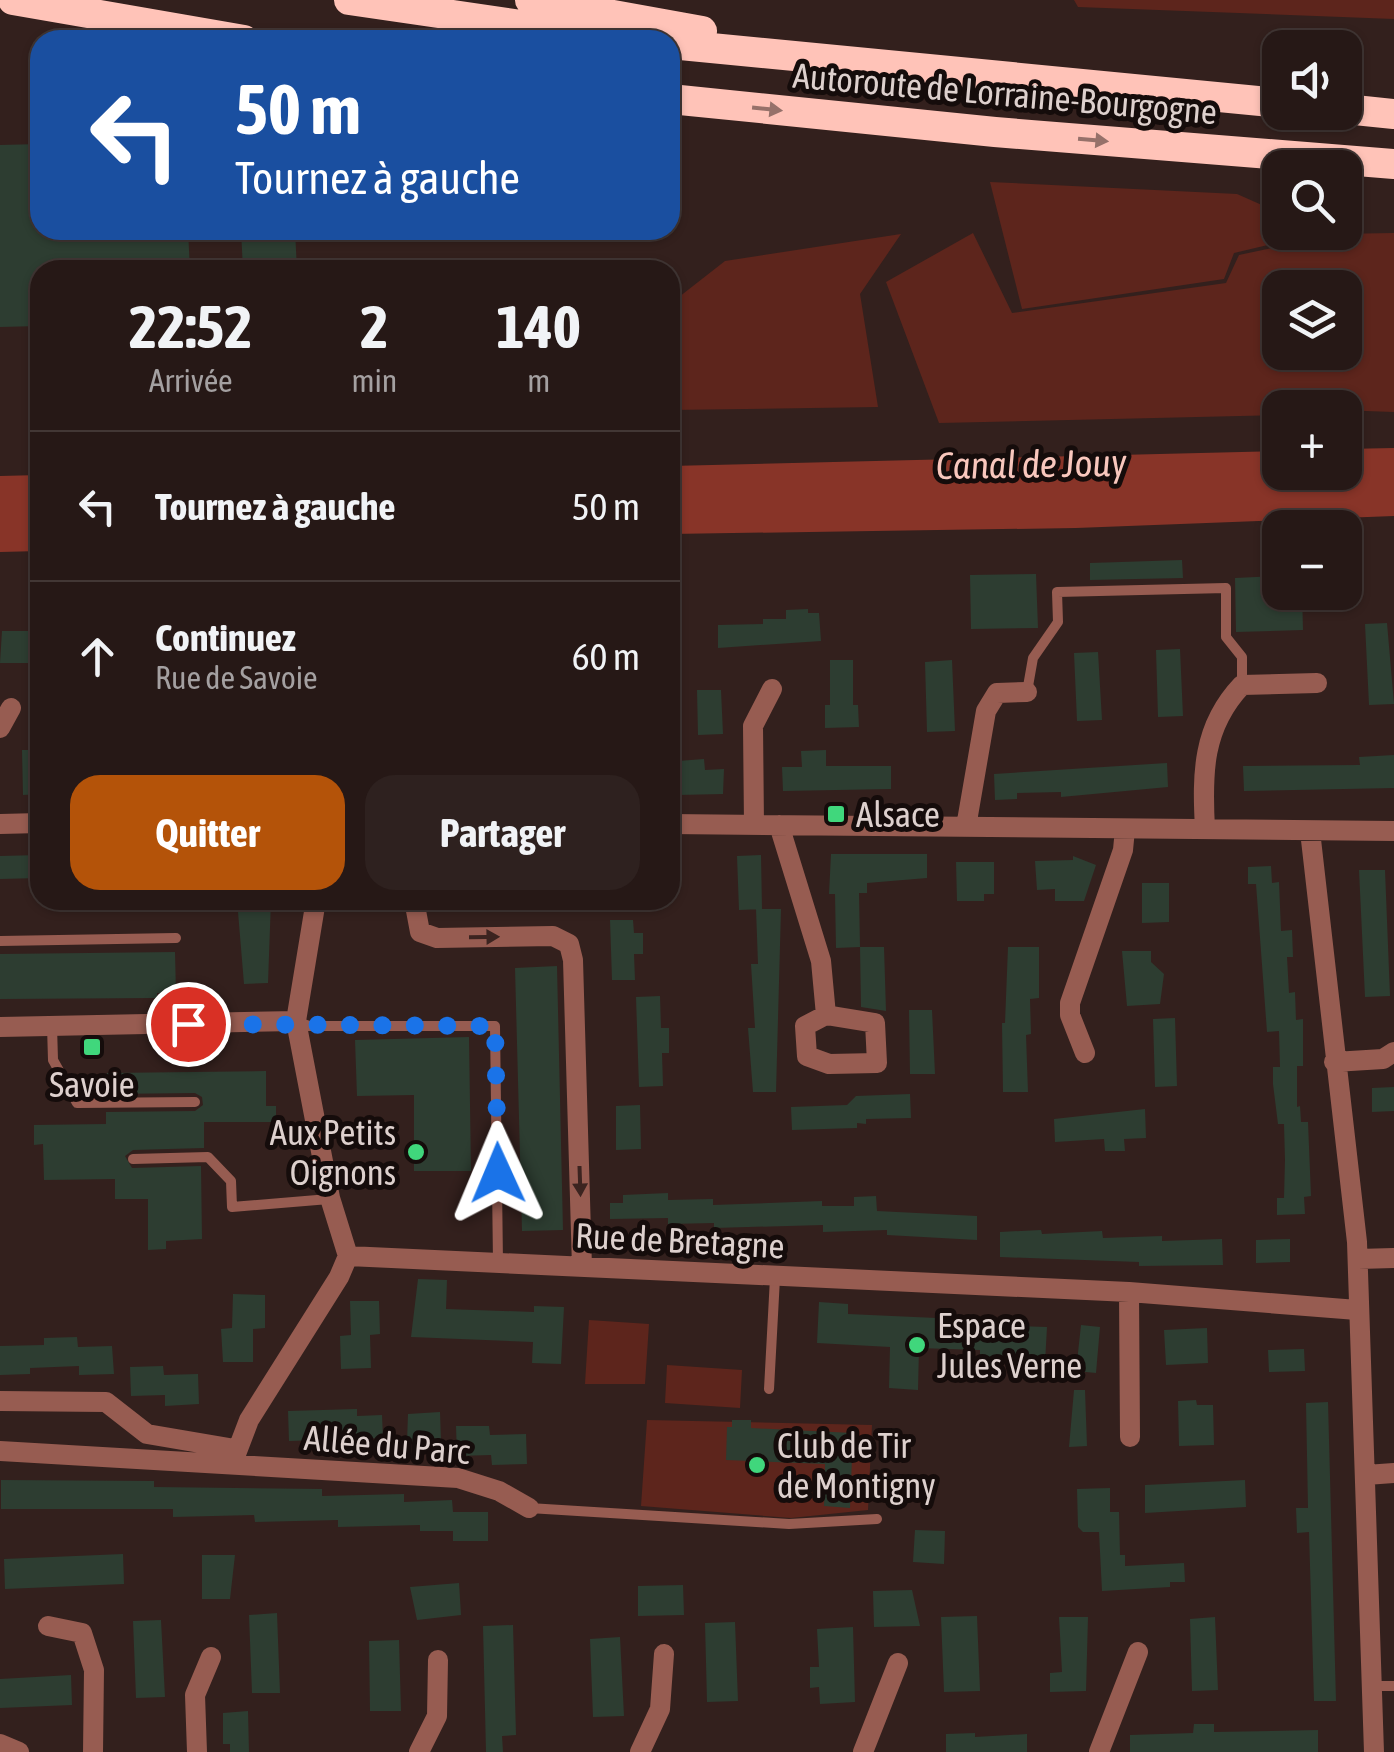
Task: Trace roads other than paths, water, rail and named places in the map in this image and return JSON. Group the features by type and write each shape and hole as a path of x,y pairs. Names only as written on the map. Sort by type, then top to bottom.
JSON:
{"highway":[{"path":"13,0 186,30"},
{"path":"349,0 556,30"},
{"path":"530,0 892,65"},
{"path":"0,17 69,10"},
{"name":"Autoroute de Lorraine-Bourgogne","path":"680,45 1262,101"},
{"name":"Autoroute de Lorraine-Bourgogne","path":"680,99 996,132 1394,164"},
{"path":"1362,111 1394,114"}],"street":[{"path":"1205,830 1209,733 1220,708 1242,685 1317,683"},
{"path":"754,825 754,726 772,690"},
{"path":"966,827 986,711 997,693 1027,692"},
{"path":"0,728 11,708"},
{"path":"0,824 30,823"},
{"path":"680,824 1394,832"},
{"path":"779,825 820,960 826,1015"},
{"path":"1085,1053 1070,1014 1070,1003 1123,850 1124,829"},
{"path":"1310,831 1358,1259 1374,1752"},
{"path":"314,910 296,1022 330,1198 348,1256"},
{"path":"416,910 420,932 436,938 553,936 568,944 574,960 582,1267"},
{"path":"0,1027 296,1022"},
{"path":"1334,1062 1383,1059 1394,1052"},
{"name":"Rue de Bretagne","path":"348,1256 1129,1292 1357,1310"},
{"name":"Allée du Parc","path":"234,1456 348,1256"},
{"path":"1358,1259 1394,1258"},
{"path":"1129,1292 1130,1437"},
{"name":"Allée du Parc","path":"0,1400 106,1402 147,1434 234,1456"},
{"path":"147,1434 153,1459"},
{"name":"Allée du Parc","path":"0,1451 153,1459 234,1456 458,1478 500,1490 528,1508"},
{"path":"1366,1474 1394,1474"},
{"path":"48,1626 82,1634 94,1670 94,1752"},
{"path":"1099,1752 1138,1652"},
{"path":"640,1752 660,1710 664,1654"},
{"path":"197,1752 195,1695 210,1657"},
{"path":"419,1752 438,1716 438,1660"},
{"path":"863,1752 898,1663"},
{"path":"0,1744 19,1752"}],"lane":[{"path":"1027,692 1033,658 1058,622 1057,592 1226,588 1226,636 1242,657 1242,685"},
{"path":"0,941 176,938"},
{"path":"296,1022 308,1026 495,1026 498,1263"},
{"path":"52,1026 53,1060 76,1103 195,1102"},
{"path":"133,1159 208,1157 231,1181 232,1207 330,1198"},
{"path":"769,1389 774,1278"},
{"path":"528,1508 789,1524 877,1519"},
{"path":"1372,1686 1394,1686"}],"water":[{"name":"Canal de Jouy","path":"1394,448 1394,516 1362,517 1362,510 1262,510 1262,521 680,534 680,466 1262,451 1262,490 1362,490 1362,449"},
{"path":"30,475 30,551 0,552 0,476"}],"place":[{"name":"Alsace","path":"836,814"},
{"name":"Savoie","path":"92,1047"},
{"name":"Aux Petits Oignons","path":"416,1152"},
{"name":"Espace Jules Verne","path":"917,1345"},
{"name":"Club de Tir de Montigny","path":"757,1465"}]}
